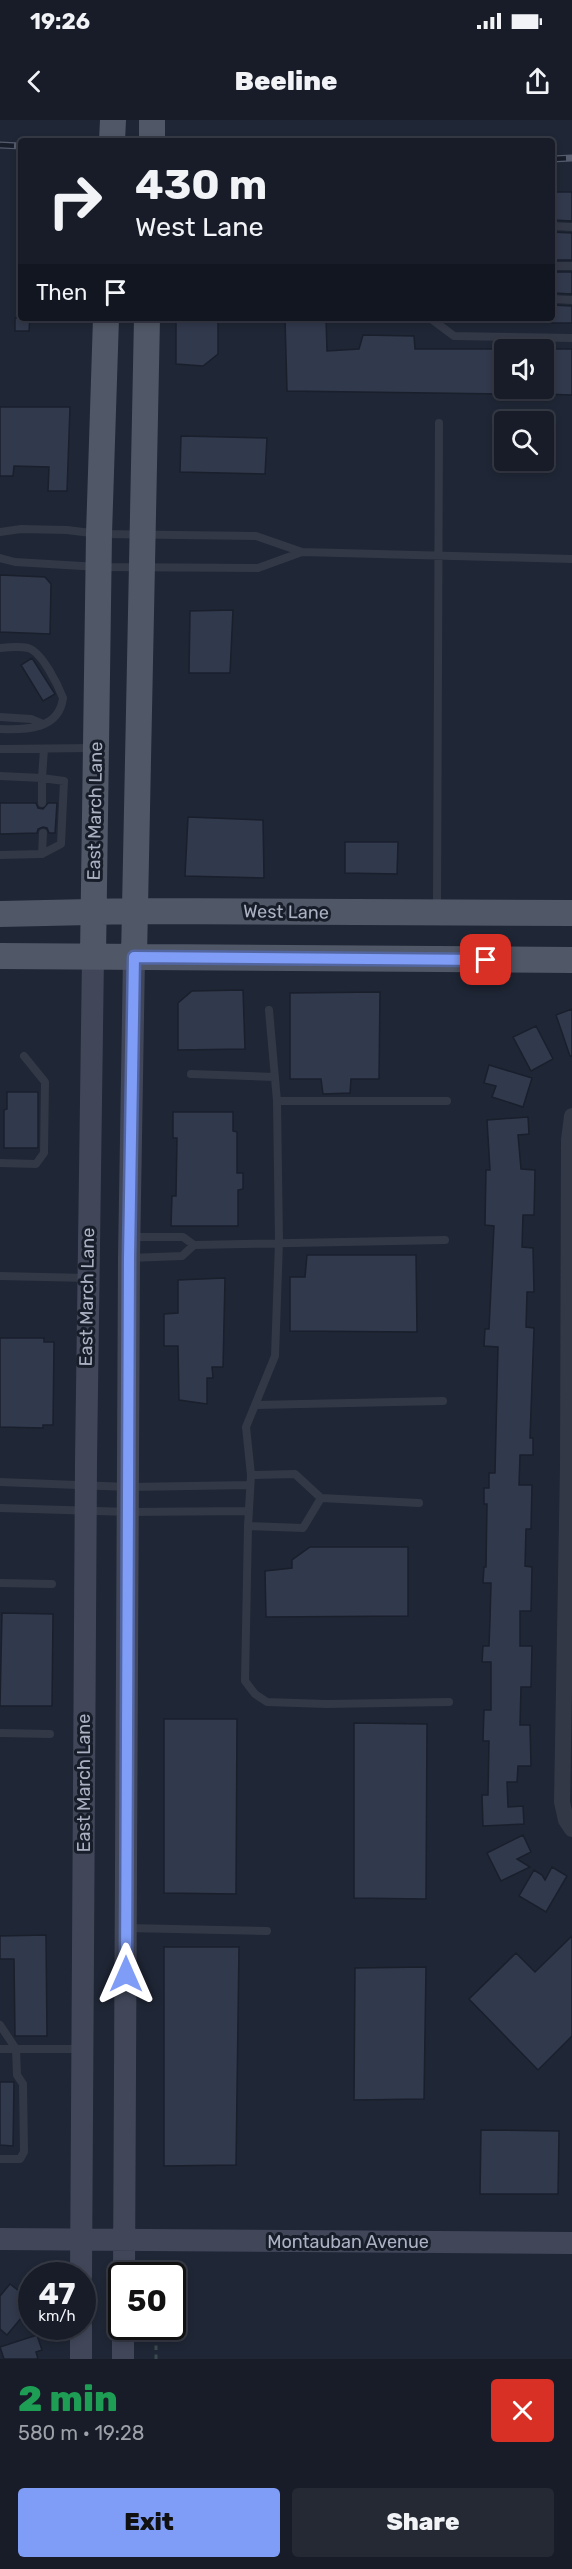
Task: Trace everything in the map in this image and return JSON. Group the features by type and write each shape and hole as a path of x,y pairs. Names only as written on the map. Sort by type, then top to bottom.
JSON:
{"main road":[{"path":"112,138 113,120"},
{"path":"152,120 152,138"},
{"name":"East March Lane","path":"81,2262 87,1278 99,534 106,321"},
{"path":"124,2262 129,1247 140,568 147,321"},
{"name":"West Lane","path":"0,914 135,911 572,913"},
{"path":"0,956 572,960"},
{"name":"Montauban Avenue","path":"0,2239 572,2243"},
{"path":"81,2340 81,2359"},
{"path":"123,2340 123,2359"}],"street":[{"path":"572,1116 569,1140 568,1653 562,1802 566,1820 572,1829"}],"lane":[{"path":"555,226 572,226"},
{"path":"555,266 572,266"},
{"path":"555,299 572,300"},
{"path":"433,321 454,336 572,338"},
{"path":"437,914 439,423"},
{"path":"0,532 21,529 67,530 99,534 256,536 302,552 572,559"},
{"path":"0,558 15,562 99,567 258,568 302,552"},
{"path":"0,648 28,648 35,651 60,688 63,698 62,706 52,720 34,728 0,729"},
{"path":"0,717 31,719 43,724"},
{"path":"0,749 96,748"},
{"path":"42,803 44,749"},
{"path":"0,776 64,781 61,844 42,854 0,855"},
{"path":"42,854 43,833"},
{"path":"269,1010 277,1101 279,1242 275,1356 246,1427 251,1474 246,1681 255,1694 267,1702 326,1704 449,1702"},
{"path":"0,1163 36,1164 45,1153 45,1082 24,1056"},
{"path":"191,1074 275,1077"},
{"path":"277,1101 447,1101"},
{"path":"129,1247 183,1237 194,1245 445,1240"},
{"path":"129,1247 182,1256 194,1245"},
{"path":"0,1276 87,1278"},
{"path":"255,1405 443,1401"},
{"path":"251,1474 295,1474 321,1498 419,1503"},
{"path":"0,1482 129,1487 250,1485"},
{"path":"248,1526 303,1528 321,1498"},
{"path":"0,1508 129,1512 249,1511"},
{"path":"0,1583 52,1584"},
{"path":"0,1733 50,1734"},
{"path":"126,1928 267,1931"},
{"path":"0,2025 16,2049 17,2075 23,2084 24,2152 20,2159 0,2159"},
{"path":"0,2049 82,2049"}],"path":[{"path":"156,2340 156,2359"}],"building":[{"path":"555,192 572,192 572,221 555,220"},
{"path":"555,232 572,233 572,260 555,260"},
{"path":"555,272 572,272 572,294 555,293"},
{"path":"555,305 572,306 572,323 552,323 555,321"},
{"path":"15,318 18,318 18,321 30,321 29,331 15,331"},
{"path":"176,321 218,321 218,354 203,366 176,364"},
{"path":"285,321 326,321 327,351 359,349 363,335 414,336 415,349 494,349 494,394 287,391"},
{"path":"554,349 572,349 572,395 554,394"},
{"path":"0,407 70,407 67,491 48,491 49,467 14,466 13,476 0,476"},
{"path":"181,436 267,438 265,474 180,472"},
{"path":"0,575 45,577 51,584 50,634 0,632"},
{"path":"233,610 230,673 189,673 190,611"},
{"path":"32,658 55,694 43,701 21,665"},
{"path":"0,803 36,803 38,808 43,809 48,803 57,803 55,833 49,833 47,828 43,827 38,829 37,833 0,834"},
{"path":"188,817 263,820 264,878 185,876"},
{"path":"345,842 398,842 397,874 345,873"},
{"path":"243,990 245,1049 178,1050 178,1003 192,991"},
{"path":"380,992 379,1079 351,1079 350,1093 323,1094 321,1079 290,1079 290,993"},
{"path":"572,1009 572,1056 570,1056 556,1015"},
{"path":"536,1026 553,1059 531,1071 513,1037"},
{"path":"489,1065 532,1078 523,1107 492,1097 496,1086 484,1083"},
{"path":"7,1092 38,1092 38,1148 4,1148 4,1110 7,1109"},
{"path":"173,1112 233,1112 233,1131 237,1132 237,1173 243,1173 243,1189 238,1190 238,1226 171,1226 172,1196 176,1196 177,1138 173,1138"},
{"path":"528,1117 529,1134 518,1135 521,1169 535,1170 534,1215 523,1215 522,1247 533,1248 534,1292 527,1292 526,1327 534,1328 530,1438 533,1438 533,1455 520,1455 519,1485 532,1485 531,1529 526,1529 525,1566 532,1567 531,1611 520,1611 520,1646 532,1646 531,1687 521,1687 520,1725 530,1725 531,1766 518,1766 517,1782 507,1782 508,1807 523,1806 524,1824 483,1826 482,1795 488,1795 489,1741 483,1741 484,1710 491,1710 491,1662 482,1662 483,1646 489,1646 491,1583 483,1583 484,1567 486,1567 487,1504 484,1504 484,1488 489,1488 489,1473 495,1473 498,1347 484,1346 485,1329 489,1329 494,1226 485,1225 486,1170 490,1170 487,1120"},
{"path":"307,1255 416,1255 417,1332 290,1331 290,1277 305,1277"},
{"path":"225,1278 223,1367 212,1367 213,1378 207,1378 207,1404 179,1400 178,1346 164,1346 164,1314 178,1313 178,1280"},
{"path":"0,1338 44,1338 44,1342 54,1342 53,1425 43,1425 43,1428 0,1427"},
{"path":"310,1547 408,1547 408,1616 266,1617 265,1571 292,1568 292,1560"},
{"path":"2,1613 53,1614 52,1706 0,1706"},
{"path":"164,1719 237,1719 236,1894 164,1893"},
{"path":"354,1723 427,1724 426,1899 354,1898"},
{"path":"523,1835 531,1852 517,1859 530,1867 501,1881 487,1853"},
{"path":"552,1867 567,1876 546,1912 519,1896 534,1870 545,1880"},
{"path":"46,1935 47,2036 15,2036 14,1959 0,1959 0,1936"},
{"path":"572,1936 572,2036 538,2070 469,1999 516,1953 535,1972"},
{"path":"164,1947 239,1947 236,2165 164,2166"},
{"path":"426,1967 424,2099 354,2100 355,1968"},
{"path":"0,2082 14,2082 13,2146 0,2145"},
{"path":"481,2130 559,2131 558,2194 480,2194"},
{"path":"10,2284 18,2290 18,2322 7,2335 0,2329 0,2296"},
{"path":"22,2340 39,2340 42,2350 36,2352 38,2359 4,2359 0,2347"}],"railway":[{"path":"0,145 18,146"},
{"path":"555,159 572,158"}],"route":[{"path":"126,1974 129,1258 134,957 486,960"}]}
